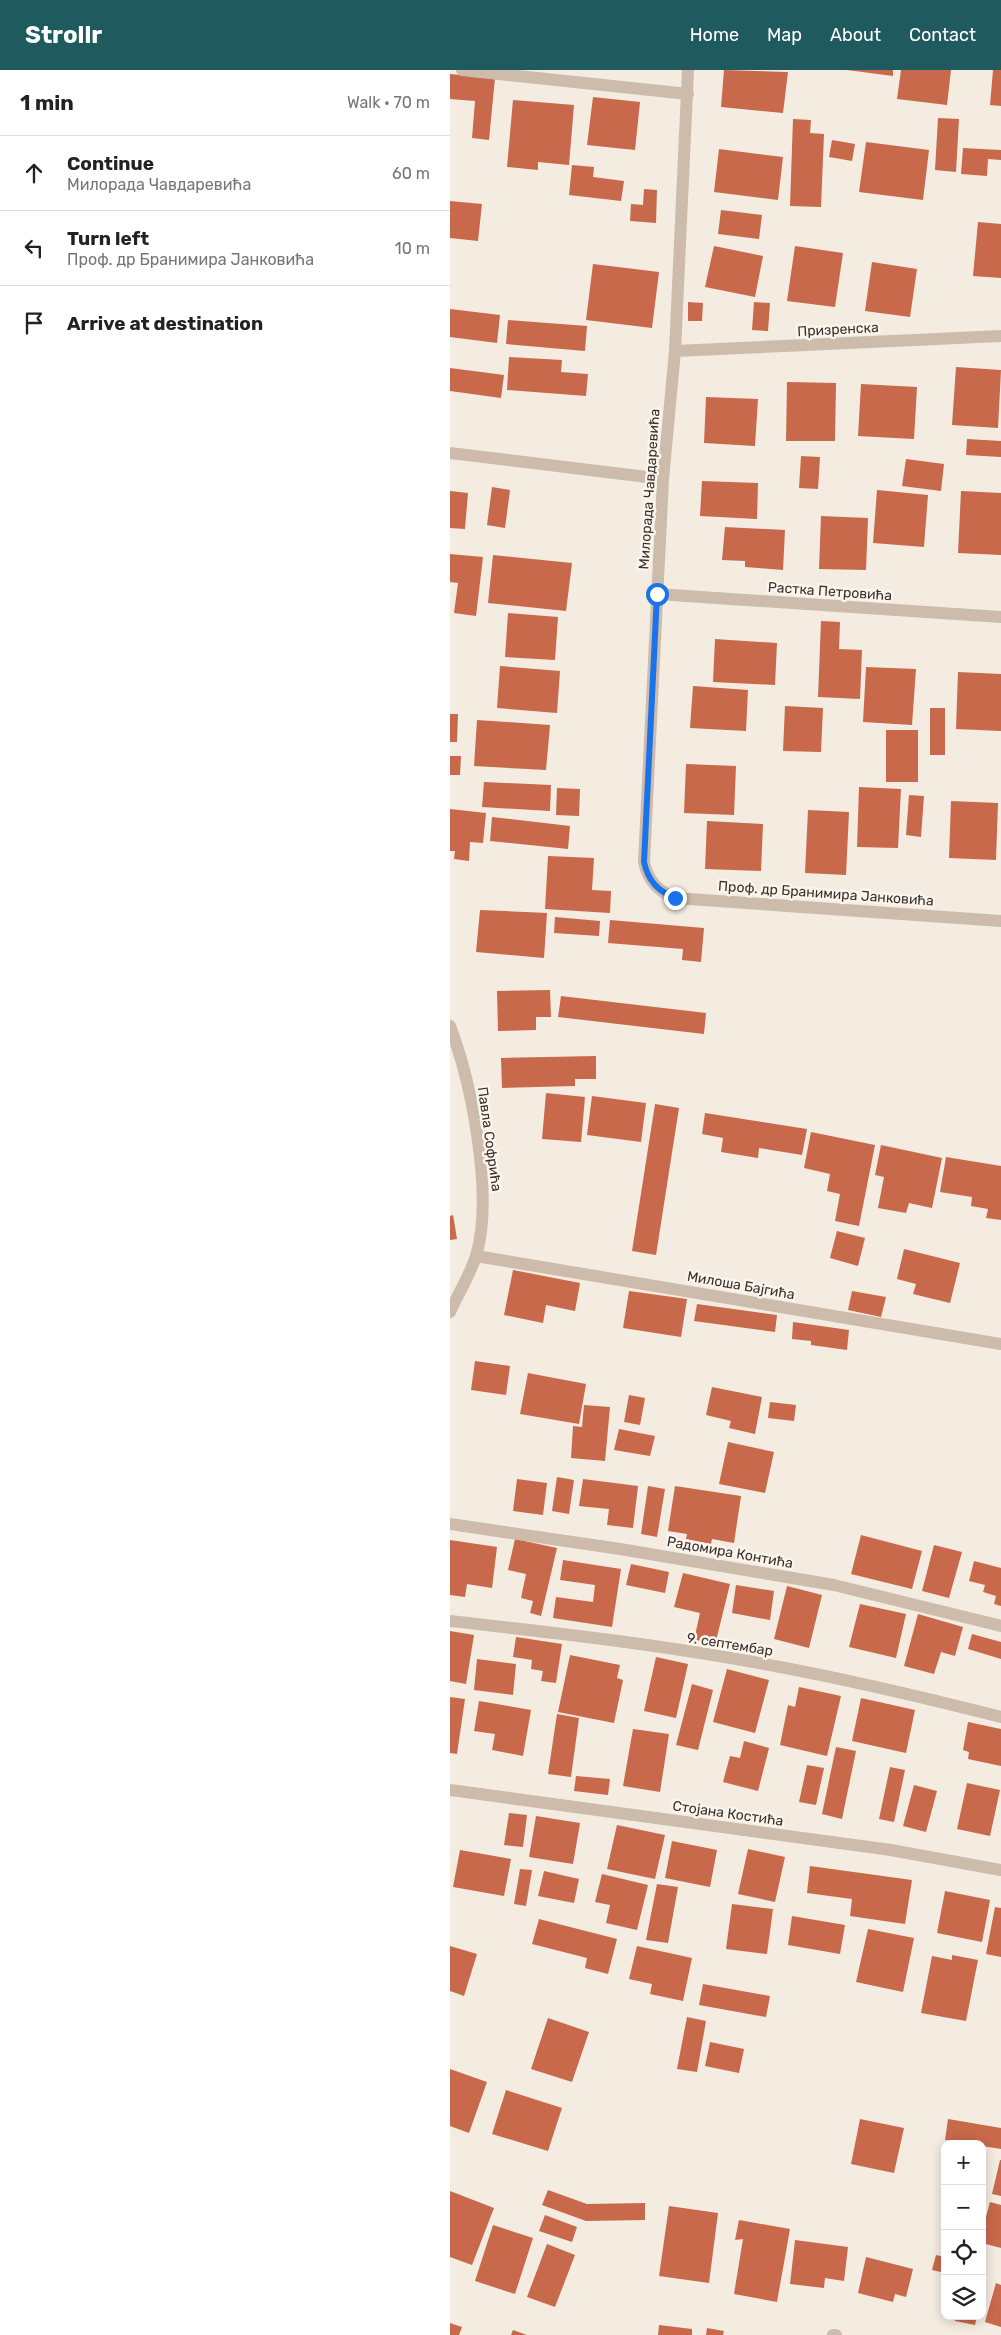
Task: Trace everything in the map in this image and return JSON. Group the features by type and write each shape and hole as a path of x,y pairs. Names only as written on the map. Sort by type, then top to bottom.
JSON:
{"street":[{"path":"462,70 688,94"},
{"name":"Милорада Чавдаревића","path":"654,884 646,873 644,862 663,479 675,351 688,70"},
{"name":"Призренска","path":"675,351 1001,336"},
{"path":"450,453 663,479"},
{"name":"Растка Петровића","path":"657,594 1001,617"},
{"name":"Проф. др Бранимира Јанковића","path":"654,884 662,892 675,898 1001,921"},
{"name":"Павла Софрића","path":"450,1026 468,1085 475,1125 483,1203 476,1256 450,1312"},
{"name":"Милоша Бајгића","path":"476,1256 1001,1344"},
{"name":"Радомира Контића","path":"450,1524 620,1549 834,1585 1001,1626"},
{"name":"9. септембар","path":"450,1621 572,1635 742,1660 896,1691 1001,1716"},
{"name":"Стојана Костића","path":"450,1790 891,1850 1001,1870"}],"building":[{"path":"724,70 788,72 783,113 721,107"},
{"path":"847,70 893,70 893,76"},
{"path":"901,70 951,70 947,105 897,99"},
{"path":"993,70 1001,70 1001,106 990,105"},
{"path":"450,74 495,78 489,140 472,138 475,101 450,99"},
{"path":"593,97 640,102 635,150 587,145"},
{"path":"513,100 574,105 569,165 538,162 538,170 507,167"},
{"path":"938,118 959,119 956,172 935,170"},
{"path":"793,119 811,120 810,133 824,134 821,207 790,206"},
{"path":"832,140 855,144 852,161 829,157"},
{"path":"866,142 929,150 923,200 859,192"},
{"path":"963,148 1001,150 1001,160 988,159 987,176 961,174"},
{"path":"719,149 783,157 778,200 714,192"},
{"path":"572,165 594,167 593,177 624,181 621,201 569,195"},
{"path":"644,189 657,190 656,223 630,221 631,204 643,205"},
{"path":"450,201 482,204 478,241 450,238"},
{"path":"721,210 762,215 759,239 718,234"},
{"path":"978,222 1001,224 1001,278 973,276"},
{"path":"714,246 763,256 755,297 705,287"},
{"path":"795,246 843,253 835,307 787,301"},
{"path":"872,262 917,269 910,317 865,311"},
{"path":"593,264 659,272 652,328 586,320"},
{"path":"688,302 703,303 702,321 688,321"},
{"path":"754,302 770,303 768,331 752,330"},
{"path":"450,309 500,315 497,343 450,337"},
{"path":"508,320 587,326 585,351 506,344"},
{"path":"509,357 562,360 561,372 588,374 586,396 507,390"},
{"path":"956,367 1001,370 998,428 952,425"},
{"path":"450,368 504,375 501,398 450,391"},
{"path":"787,382 836,383 835,441 786,441"},
{"path":"861,384 917,387 914,439 858,436"},
{"path":"706,397 758,399 755,446 704,443"},
{"path":"967,439 1001,441 1001,457 966,455"},
{"path":"801,456 820,457 818,489 799,488"},
{"path":"906,459 944,464 941,491 902,486"},
{"path":"702,481 758,483 757,519 700,516"},
{"path":"492,487 510,490 505,528 487,525"},
{"path":"877,490 928,495 924,547 873,543"},
{"path":"450,491 468,493 465,529 450,528"},
{"path":"961,491 1001,493 1001,555 958,553"},
{"path":"821,516 868,518 866,570 819,569"},
{"path":"725,527 785,530 783,570 745,567 745,561 722,560"},
{"path":"450,554 483,557 476,616 454,613 458,583 450,582"},
{"path":"493,555 572,563 566,611 488,603"},
{"path":"508,613 558,617 555,660 505,657"},
{"path":"821,621 840,622 839,649 862,650 860,699 818,697"},
{"path":"715,639 777,643 775,685 713,682"},
{"path":"500,666 560,671 557,713 497,708"},
{"path":"866,667 916,669 912,725 863,722"},
{"path":"958,672 1001,674 1001,731 956,729"},
{"path":"693,686 748,690 746,731 690,728"},
{"path":"785,706 823,708 821,752 783,751"},
{"path":"930,708 945,708 945,755 930,755"},
{"path":"450,714 458,714 457,742 450,742"},
{"path":"477,720 550,725 546,770 474,766"},
{"path":"886,730 918,730 918,782 886,782"},
{"path":"450,756 461,756 460,775 450,775"},
{"path":"686,764 736,766 734,815 684,813"},
{"path":"484,782 551,785 550,811 482,807"},
{"path":"859,787 901,789 898,848 857,847"},
{"path":"557,788 580,789 579,816 556,815"},
{"path":"909,795 924,796 921,837 906,835"},
{"path":"951,801 998,803 996,860 949,858"},
{"path":"450,809 486,813 483,843 470,842 469,861 454,859 455,851 450,851"},
{"path":"808,810 849,812 846,875 805,873"},
{"path":"492,817 570,826 568,849 490,841"},
{"path":"707,821 763,824 761,871 705,869"},
{"path":"548,856 594,858 592,890 611,891 610,913 545,909"},
{"path":"480,910 547,913 544,958 476,952"},
{"path":"555,917 600,921 599,936 554,933"},
{"path":"610,920 704,928 701,962 682,960 683,949 608,943"},
{"path":"550,990 551,1017 536,1017 536,1030 498,1031 497,991"},
{"path":"561,996 706,1013 704,1034 558,1017"},
{"path":"596,1056 596,1079 575,1079 575,1086 502,1088 501,1058"},
{"path":"546,1093 585,1097 581,1142 542,1139"},
{"path":"592,1096 646,1103 641,1142 587,1135"},
{"path":"655,1104 679,1108 656,1255 632,1251"},
{"path":"705,1113 807,1129 802,1155 759,1148 758,1158 721,1152 723,1138 702,1134"},
{"path":"811,1132 875,1145 859,1226 835,1221 840,1194 827,1191 830,1174 804,1168"},
{"path":"881,1145 942,1158 932,1208 909,1203 906,1213 878,1208 884,1177 875,1175"},
{"path":"946,1157 1001,1166 1001,1220 986,1218 988,1209 971,1206 972,1197 940,1192"},
{"path":"453,1215 457,1239 450,1240 450,1216"},
{"path":"837,1231 865,1238 858,1266 830,1258"},
{"path":"904,1249 960,1263 950,1303 913,1294 916,1284 897,1279"},
{"path":"513,1270 580,1283 575,1311 546,1305 543,1323 504,1315"},
{"path":"629,1291 687,1299 681,1337 623,1328"},
{"path":"852,1291 886,1297 881,1317 848,1310"},
{"path":"697,1304 777,1315 775,1332 694,1321"},
{"path":"793,1322 849,1330 847,1350 811,1345 811,1341 792,1339"},
{"path":"475,1361 510,1366 506,1395 471,1390"},
{"path":"528,1373 586,1384 579,1424 520,1414"},
{"path":"712,1387 762,1397 755,1434 729,1428 731,1421 706,1415"},
{"path":"629,1395 645,1398 640,1425 624,1422"},
{"path":"770,1402 796,1405 794,1421 768,1418"},
{"path":"584,1405 610,1407 605,1461 571,1458 573,1426 582,1427"},
{"path":"619,1429 655,1436 650,1456 614,1450"},
{"path":"728,1442 774,1452 765,1493 719,1484"},
{"path":"557,1477 574,1480 569,1514 552,1511"},
{"path":"517,1479 547,1483 543,1515 513,1511"},
{"path":"583,1479 638,1486 633,1528 607,1525 609,1509 579,1506"},
{"path":"648,1486 665,1489 657,1537 641,1534"},
{"path":"675,1486 741,1496 734,1543 712,1539 711,1544 686,1539 687,1534 668,1531"},
{"path":"861,1535 922,1551 912,1589 851,1574"},
{"path":"515,1539 557,1548 541,1616 530,1613 533,1601 521,1598 526,1574 508,1570"},
{"path":"450,1540 497,1547 492,1588 467,1584 465,1597 450,1595"},
{"path":"934,1545 962,1552 949,1598 922,1591"},
{"path":"563,1560 621,1569 612,1627 553,1618 556,1597 593,1602 595,1585 560,1580"},
{"path":"974,1561 1001,1568 1001,1606 994,1604 996,1596 983,1592 985,1585 969,1581"},
{"path":"631,1564 669,1572 665,1593 626,1585"},
{"path":"683,1573 730,1584 715,1645 694,1640 700,1613 674,1607"},
{"path":"736,1585 774,1591 770,1620 732,1613"},
{"path":"787,1586 822,1595 809,1648 774,1639"},
{"path":"860,1604 906,1614 896,1658 849,1647"},
{"path":"918,1614 963,1627 955,1656 941,1652 934,1674 904,1666"},
{"path":"450,1631 474,1635 466,1684 450,1681"},
{"path":"972,1634 1001,1642 1001,1659 968,1649"},
{"path":"516,1637 562,1644 556,1683 541,1681 543,1671 531,1669 532,1660 513,1657"},
{"path":"570,1655 620,1665 617,1678 623,1680 614,1723 558,1712"},
{"path":"656,1657 688,1664 676,1718 644,1711"},
{"path":"477,1659 516,1664 513,1695 474,1690"},
{"path":"727,1669 769,1680 755,1733 713,1722"},
{"path":"692,1684 713,1690 698,1750 676,1745"},
{"path":"799,1687 841,1696 827,1756 780,1745 788,1705 795,1707"},
{"path":"450,1697 465,1699 457,1754 450,1753"},
{"path":"861,1698 915,1710 906,1753 852,1741"},
{"path":"479,1701 531,1710 523,1756 492,1750 495,1734 474,1731"},
{"path":"557,1714 579,1718 571,1777 548,1774"},
{"path":"968,1722 1001,1729 1001,1766 968,1759 969,1752 963,1750"},
{"path":"633,1729 669,1734 660,1792 623,1786"},
{"path":"744,1741 769,1748 758,1791 723,1782 730,1756 740,1758"},
{"path":"836,1747 856,1751 842,1819 822,1814"},
{"path":"807,1765 824,1768 816,1805 799,1802"},
{"path":"890,1767 905,1770 894,1822 879,1819"},
{"path":"576,1776 610,1779 608,1795 574,1791"},
{"path":"967,1783 1000,1790 990,1836 957,1829"},
{"path":"914,1785 937,1791 926,1832 903,1826"},
{"path":"509,1813 527,1815 523,1847 504,1845"},
{"path":"536,1816 580,1823 573,1864 529,1857"},
{"path":"617,1825 665,1835 655,1879 607,1869"},
{"path":"672,1841 717,1850 710,1887 665,1878"},
{"path":"748,1849 785,1857 775,1902 738,1894"},
{"path":"460,1850 511,1859 504,1896 453,1887"},
{"path":"810,1866 912,1880 905,1924 850,1916 852,1899 807,1893"},
{"path":"520,1869 532,1870 526,1906 514,1904"},
{"path":"544,1871 579,1879 574,1903 538,1896"},
{"path":"602,1874 648,1885 637,1930 606,1923 610,1905 595,1902"},
{"path":"657,1884 678,1887 668,1943 646,1940"},
{"path":"945,1891 990,1900 982,1942 937,1933"},
{"path":"732,1904 773,1909 767,1954 726,1949"},
{"path":"995,1907 1001,1908 1001,1957 986,1954"},
{"path":"792,1916 845,1925 840,1954 788,1945"},
{"path":"539,1919 617,1939 608,1974 585,1968 587,1958 532,1944"},
{"path":"868,1929 914,1938 903,1992 856,1982"},
{"path":"450,1946 477,1954 464,1996 450,1991"},
{"path":"637,1946 692,1958 683,2001 650,1994 652,1984 629,1979"},
{"path":"952,1955 978,1960 966,2021 921,2013 932,1956 952,1960"},
{"path":"703,1984 770,1996 766,2017 699,2005"},
{"path":"687,2017 706,2021 697,2072 677,2069"},
{"path":"548,2018 589,2032 572,2082 531,2069"},
{"path":"710,2042 744,2049 739,2073 705,2066"},
{"path":"450,2069 487,2082 469,2133 450,2126"},
{"path":"506,2090 562,2108 548,2151 492,2134"},
{"path":"860,2119 904,2128 894,2173 851,2164"},
{"path":"948,2119 1001,2128 1001,2149 986,2147 986,2140 945,2140"},
{"path":"1001,2160 1001,2196 992,2194"},
{"path":"548,2190 587,2204 645,2203 645,2220 586,2221 542,2205"},
{"path":"450,2191 494,2208 472,2265 450,2257"},
{"path":"990,2202 1001,2205 1001,2248 986,2244 986,2217"},
{"path":"669,2206 718,2213 709,2283 659,2276"},
{"path":"545,2215 577,2227 572,2242 539,2231"},
{"path":"739,2220 790,2229 777,2302 734,2294 743,2239 735,2240"},
{"path":"493,2225 533,2238 515,2294 475,2281"},
{"path":"795,2240 848,2247 844,2281 825,2278 824,2288 790,2284"},
{"path":"547,2244 575,2255 555,2307 527,2297"},
{"path":"936,2255 941,2256 941,2272 932,2270"},
{"path":"866,2257 913,2269 906,2297 895,2294 893,2302 858,2293"},
{"path":"996,2283 1001,2285 1001,2327 985,2322"},
{"path":"955,2320 976,2320 975,2325"},
{"path":"450,2323 462,2327 459,2335 450,2335"},
{"path":"659,2325 692,2329 692,2335 658,2335"},
{"path":"707,2328 724,2331 723,2335 706,2335"},
{"path":"513,2330 527,2335 511,2335"}],"route":[{"path":"657,594 644,862 646,873 654,884 662,892 675,898"}]}
